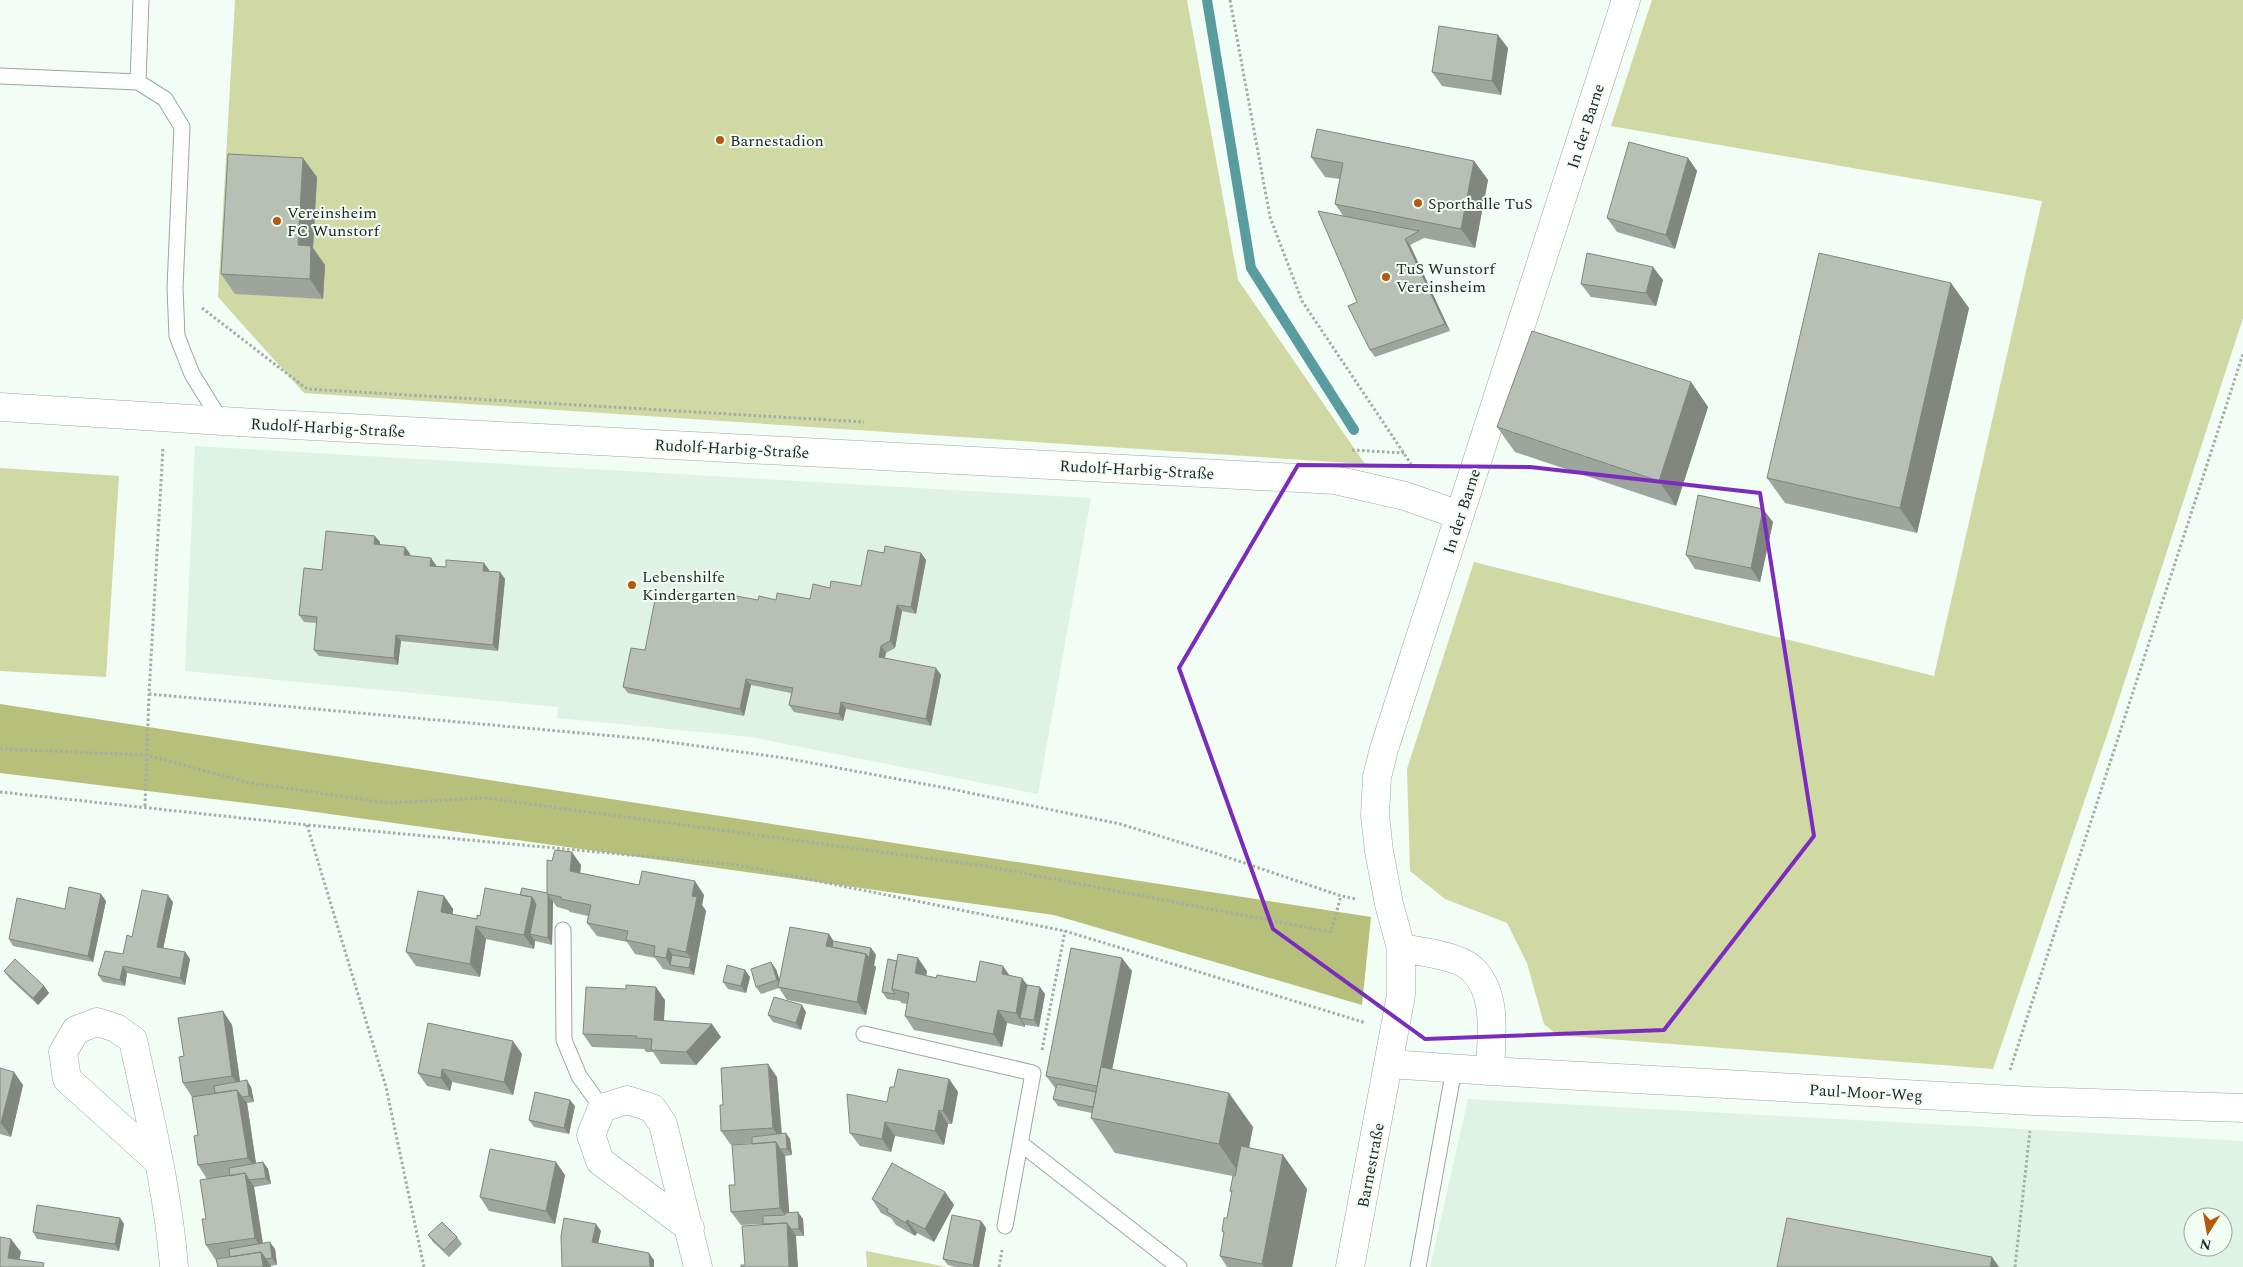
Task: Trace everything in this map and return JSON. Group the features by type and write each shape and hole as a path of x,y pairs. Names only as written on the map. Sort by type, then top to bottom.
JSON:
{"street":[{"name":"In der Barne","path":"1395,1032 1401,995 1402,948 1389,904 1379,851 1375,815 1377,777 1448,511 1626,0"},
{"name":"Rudolf-Harbig-Straße","path":"0,407 164,418 1335,480 1406,496 1448,511"},
{"path":"1390,1064 1490,1071 1491,1014 1486,990 1471,968 1446,956 1402,948"},
{"path":"158,1161 68,1079 63,1052 76,1030 97,1022 116,1028 133,1040 158,1161 171,1227 174,1267"},
{"name":"Barnestraße","path":"1350,1267 1395,1032"},
{"name":"Paul-Moor-Weg","path":"1490,1071 2032,1101 2243,1108"},
{"path":"690,1228 600,1161 591,1136 602,1108 627,1100 652,1108 663,1124 690,1228 698,1267"}],"lane":[{"path":"138,82 141,0"},
{"path":"0,76 138,82 165,99 182,127 175,288 177,336 192,374 221,421"},
{"path":"564,930 564,1040 579,1076 602,1108"},
{"path":"864,1034 1033,1073 1005,1226"},
{"path":"1418,1267 1454,1068"},
{"path":"1020,1143 1179,1267"}],"path":[{"path":"1230,0 1270,218 1302,301 1404,453 1448,511"},
{"path":"175,288 307,389 865,422"},
{"path":"2001,1099 2243,354"},
{"path":"145,806 148,694 164,418"},
{"path":"1344,450 1404,453"},
{"path":"148,694 647,739 785,758 951,789 1120,824 1215,853 1341,896 1389,904"},
{"path":"0,749 146,755 250,783 388,803 486,798 991,867 1331,932 1341,896"},
{"path":"0,792 145,806 308,825 738,865 1065,930 1395,1032"},
{"path":"308,825 386,1087 424,1267"},
{"path":"1033,1073 1039,1065 1065,930"},
{"path":"2015,1267 2032,1101"}],"highlighted area":[{"path":"1298,465 1530,467 1760,493 1814,836 1664,1030 1425,1039 1273,929 1179,668"}],"shaded area":[{"name":"Lebenshilfe Kindergarten","path":"195,446 1091,498 1038,794 751,737 557,718 558,707 185,671"},
{"path":"1468,1099 2243,1141 2243,1267 1430,1267"}],"green space":[{"name":"Barnestadion","path":"235,0 1187,0 1238,280 1365,464 304,393 218,297"},
{"path":"1652,0 2243,0 2243,318 2112,720 1993,1069 1557,1035 1544,1024 1527,963 1507,923 1445,899 1410,871 1407,769 1474,562 1934,676 2042,201 1611,126"},
{"path":"0,468 119,476 106,677 0,671"},
{"path":"0,704 1371,917 1362,1005 1054,915 294,809 0,773"},
{"path":"866,1251 947,1267 867,1267"}],"building":[{"path":"1439,26 1498,35 1492,81 1432,72"},
{"name":"Sporthalle TuS","path":"1317,129 1474,161 1461,229 1335,204 1343,163 1311,157"},
{"path":"1629,142 1688,158 1666,235 1607,218"},
{"name":"Vereinsheim FC Wunstorf","path":"228,154 303,158 298,245 311,246 310,279 221,274"},
{"name":"TuS Wunstorf Vereinsheim","path":"1318,211 1419,231 1405,239 1445,324 1370,350 1348,306 1357,302"},
{"path":"1587,253 1653,267 1646,293 1581,284"},
{"path":"1819,253 1951,283 1900,508 1767,478"},
{"path":"1532,331 1691,382 1659,481 1497,427"},
{"path":"1698,495 1763,509 1751,568 1686,555"},
{"path":"326,531 375,536 374,544 405,547 404,555 431,558 430,566 446,567 446,560 484,563 483,571 500,572 493,645 396,635 394,658 314,650 317,617 299,615 304,568 322,570"},
{"path":"885,546 921,553 911,607 897,605 890,641 881,646 879,657 936,668 926,719 841,702 839,714 789,705 793,688 746,679 740,709 623,687 631,648 645,650 656,595 672,599 674,591 724,601 725,594 758,600 759,596 776,600 777,593 810,599 813,584 830,588 831,581 861,586 868,550 884,553"},
{"path":"555,850 572,852 570,871 639,885 642,871 695,881 692,896 697,897 686,952 668,948 666,958 654,956 655,946 626,940 628,931 587,923 591,905 547,894 547,860 552,861"},
{"path":"69,887 101,894 88,956 9,939 17,898 65,909"},
{"path":"485,888 532,897 524,935 476,926 470,964 406,952 418,891 444,896 441,912 477,919 477,915 480,916"},
{"path":"522,888 547,893 548,938 530,934 536,904 532,897 520,895"},
{"path":"142,890 168,895 157,947 185,952 180,978 123,966 120,980 98,975 105,951 123,954 127,935 132,937"},
{"path":"790,927 829,934 826,946 866,954 857,1002 778,987"},
{"path":"833,941 871,948 869,958 866,954 832,947"},
{"path":"1071,948 1122,958 1097,1086 1046,1076"},
{"path":"898,954 918,958 915,973 936,978 937,975 976,982 980,961 1003,966 1002,974 1022,978 1016,1013 998,1010 993,1034 905,1016 909,993 892,989"},
{"path":"672,955 691,958 689,968 670,965"},
{"path":"15,959 44,986 33,998 4,971"},
{"path":"888,959 897,961 892,989 895,994 882,992"},
{"path":"771,962 777,980 756,987 751,969"},
{"path":"727,965 745,970 741,986 723,982"},
{"path":"626,985 656,987 654,1020 712,1024 686,1052 651,1050 652,1039 636,1038 637,1036 583,1034 586,987 626,989"},
{"path":"1027,985 1040,987 1034,1020 1020,1018"},
{"path":"774,997 802,1005 796,1023 768,1015"},
{"path":"223,1011 232,1076 183,1083 179,1057 184,1056 178,1018"},
{"path":"428,1023 513,1041 504,1082 442,1069 441,1078 418,1073"},
{"path":"768,1064 773,1128 721,1131 720,1105 723,1105 721,1068"},
{"path":"1101,1067 1229,1093 1219,1144 1091,1118"},
{"path":"0,1068 14,1072 1,1123 0,1123"},
{"path":"898,1069 949,1079 943,1111 939,1110 935,1131 885,1122 882,1139 850,1133 847,1094 887,1102 890,1087 894,1087"},
{"path":"247,1080 249,1096 242,1097 237,1090 215,1093 214,1086"},
{"path":"1057,1084 1096,1092 1093,1107 1053,1099"},
{"path":"237,1090 248,1158 198,1165 194,1136 198,1135 192,1097"},
{"path":"535,1092 570,1100 564,1128 529,1120"},
{"path":"786,1133 787,1149 780,1149 776,1142 752,1144 752,1137"},
{"path":"776,1142 780,1208 731,1212 729,1185 735,1185 732,1145"},
{"path":"1241,1146 1283,1155 1262,1264 1220,1256 1224,1218 1227,1218 1232,1191 1230,1191"},
{"path":"490,1149 556,1162 546,1211 480,1197"},
{"path":"263,1162 266,1178 249,1180 245,1173 230,1176 229,1168"},
{"path":"892,1163 945,1192 925,1229 907,1220 906,1223 887,1212 888,1209 872,1199"},
{"path":"245,1173 255,1238 206,1245 202,1219 206,1219 200,1180"},
{"path":"37,1205 120,1218 115,1244 33,1232"},
{"path":"798,1212 799,1229 791,1229 787,1223 763,1224 763,1216 785,1215 785,1213"},
{"path":"952,1215 981,1221 973,1265 943,1259"},
{"path":"564,1218 596,1224 592,1242 649,1253 650,1267 562,1267 561,1236"},
{"path":"1787,1218 1992,1257 1990,1267 1777,1267"},
{"path":"442,1222 457,1237 444,1250 428,1235"},
{"path":"787,1223 789,1267 741,1267 741,1265 745,1265 742,1226"},
{"path":"0,1237 11,1239 8,1258 44,1263 43,1267 0,1267"},
{"path":"270,1242 272,1258 266,1259 261,1252 230,1257 229,1249"},
{"path":"261,1252 263,1267 218,1267 216,1259"}],"waterway":[{"path":"1207,0 1251,268 1354,430"}],"place":[{"name":"Barnestadion","path":"720,140"},
{"name":"Sporthalle TuS","path":"1418,203"},
{"name":"Vereinsheim FC Wunstorf","path":"277,221"},
{"name":"TuS Wunstorf Vereinsheim","path":"1386,277"},
{"name":"Lebenshilfe Kindergarten","path":"632,585"}]}
